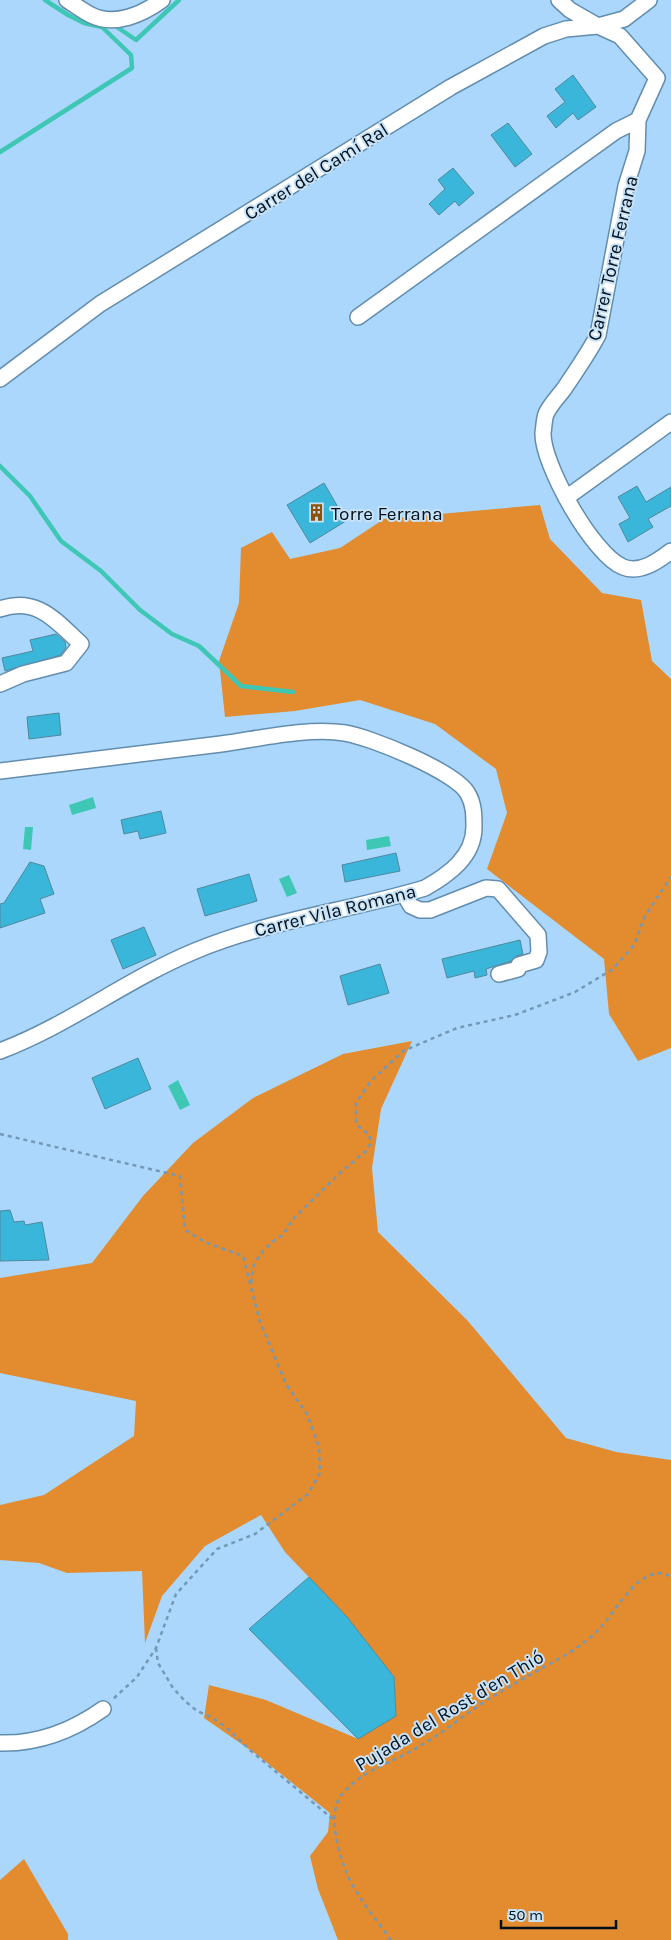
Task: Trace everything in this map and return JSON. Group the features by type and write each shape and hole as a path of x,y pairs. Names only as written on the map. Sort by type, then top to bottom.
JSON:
{"street":[{"path":"67,0 93,16 108,20 126,18 142,13 162,0"},
{"name":"Carrer Torre Ferrana","path":"558,0 570,10 620,36 664,80 638,120 637,151 626,186 598,334 588,355 546,415 543,434 550,462 566,498 584,528 607,556 623,567 641,568 654,563 671,551"},
{"name":"Carrer del Camí Ral","path":"0,379 100,304 451,87 544,36 566,29 598,26 624,19 649,0"},
{"path":"358,317 616,131 638,120"},
{"path":"566,498 671,422"},
{"path":"0,609 9,606 32,606 45,611 81,644 66,663 23,674 0,684"},
{"name":"Carrer Vila Romana","path":"0,771 286,735 344,733 368,739 430,766 456,780 468,793 474,808 474,829 470,847 459,864 444,878 425,888 226,938 177,958 48,1030 0,1051"},
{"path":"404,894 411,906 420,910 430,910 486,888 498,888 538,935 539,952 536,960 519,964 518,969 499,974"},
{"path":"0,1743 17,1743 50,1737 85,1722 103,1709"}],"path":[{"path":"250,1285 254,1264 263,1251 283,1235 293,1219 341,1172 366,1151 371,1143 369,1134 356,1123 355,1111 356,1103 371,1081 403,1050 457,1028 515,1014 557,999 575,992 613,969 634,945 645,916 671,877"},
{"path":"0,1134 180,1176 185,1230 205,1242 243,1256 260,1322 286,1384 307,1414 319,1447 320,1473 308,1494 255,1534 217,1549 176,1594 156,1648 137,1676 103,1709"},
{"name":"Pujada del Rost d'en Thió","path":"391,1940 373,1917 347,1875 334,1827 335,1812 341,1795 367,1772 418,1748 484,1702 576,1649 600,1629 636,1583 654,1574 671,1577"},
{"path":"156,1648 161,1667 173,1688 185,1701 197,1711 226,1728 334,1820"}],"shaded area":[{"path":"540,505 550,539 602,593 641,600 652,661 671,679 671,1048 638,1061 609,1014 604,959 487,869 507,813 496,769 435,724 360,700 295,711 225,717 219,661 239,603 241,548 272,532 290,559 340,548 384,519"},
{"path":"93,797 96,808 72,815 69,805"},
{"path":"25,827 33,827 31,850 23,849"},
{"path":"389,836 391,846 367,850 366,840"},
{"path":"289,875 297,893 287,897 279,879"},
{"path":"412,1041 381,1109 372,1168 378,1232 467,1320 566,1438 616,1452 671,1460 671,1940 338,1940 318,1889 310,1856 328,1832 330,1813 256,1754 204,1718 209,1685 266,1700 358,1739 396,1716 394,1677 347,1617 285,1552 261,1515 205,1546 162,1596 145,1643 142,1571 67,1573 39,1563 0,1560 0,1505 44,1495 134,1436 136,1401 0,1373 0,1278 92,1263 143,1196 193,1143 253,1098 343,1054"},
{"path":"178,1080 190,1105 180,1110 168,1086"},
{"path":"24,1859 68,1934 68,1940 0,1940 0,1880"}],"building":[{"path":"573,75 596,107 578,120 573,113 556,128 547,116 565,102 555,89"},
{"path":"508,123 532,154 515,167 491,135"},
{"path":"453,168 474,193 459,206 455,201 439,215 429,204 445,189 438,180"},
{"name":"Torre Ferrana","path":"324,483 346,521 310,543 287,505"},
{"path":"637,486 646,502 671,487 671,506 648,519 653,527 628,542 619,524 630,518 618,497"},
{"path":"56,634 65,642 66,647 61,655 5,671 2,658 33,651 30,640"},
{"path":"59,713 61,735 29,739 27,717"},
{"path":"161,811 166,833 140,839 138,831 124,834 121,820"},
{"path":"396,853 400,871 345,882 342,865"},
{"path":"30,862 44,866 54,894 40,899 45,913 0,928 0,904 4,903"},
{"path":"249,874 257,901 205,916 197,889"},
{"path":"144,927 156,955 123,969 111,940"},
{"path":"520,940 523,954 516,956 511,961 486,969 487,975 475,978 474,971 447,978 442,959"},
{"path":"380,964 389,993 348,1005 340,976"},
{"path":"138,1058 151,1089 105,1109 92,1078"},
{"path":"10,1210 14,1222 24,1221 25,1225 42,1222 49,1260 0,1261 0,1211"},
{"path":"309,1577 347,1617 394,1677 396,1716 358,1739 249,1629"}],"waterway":[{"path":"0,152 132,68 131,55 102,27 84,23 45,0"},
{"path":"117,27 136,40 179,0"},
{"path":"0,466 30,496 61,541 101,571 140,610 172,634 199,646 241,686 293,692"}],"place":[{"name":"Torre Ferrana","path":"317,513"}]}
